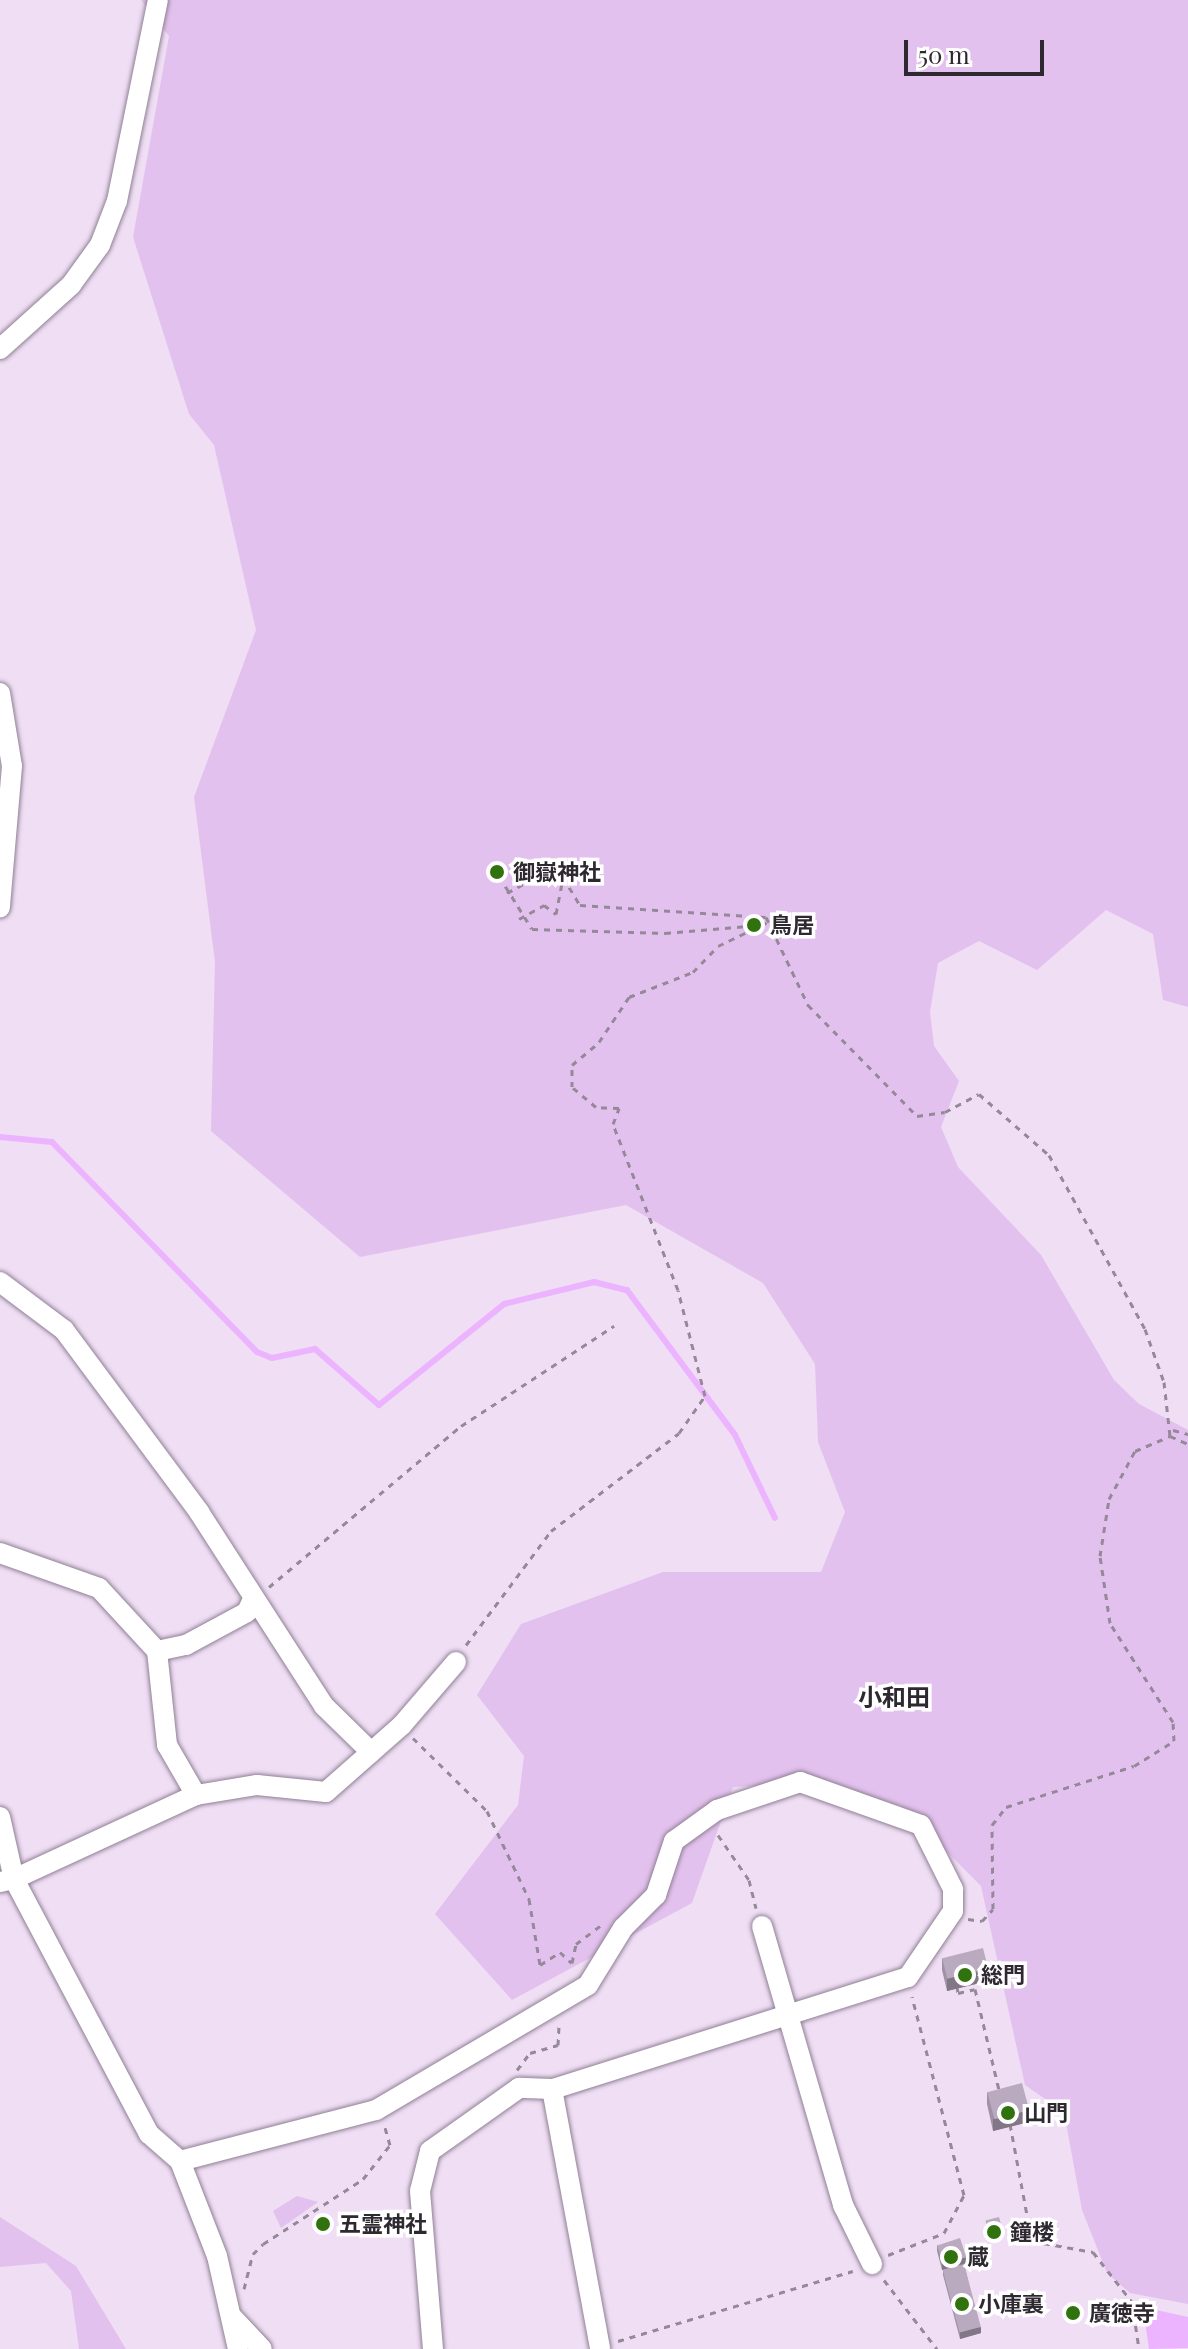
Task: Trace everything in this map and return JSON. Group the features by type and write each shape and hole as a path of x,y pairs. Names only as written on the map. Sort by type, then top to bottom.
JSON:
{"street":[{"path":"0,349 71,285 100,245 117,201 158,0"},
{"path":"0,693 12,766 0,907"},
{"path":"0,1282 64,1330 166,1465 324,1706 371,1752"},
{"path":"0,1553 99,1588 157,1651 167,1745 196,1795"},
{"path":"157,1651 186,1645 247,1612 253,1599"},
{"path":"238,2349 233,2318 180,2161 149,2134 14,1879 196,1795 257,1785 326,1792 402,1725 456,1662"},
{"path":"180,2161 376,2110 588,1985 611,1944 656,1895 674,1841 696,1823 800,1782 876,1805 921,1825 953,1889 953,1911 909,1985 787,2016 552,2089 519,2088 430,2151 421,2173 433,2349"},
{"path":"0,1817 14,1879 0,1882"},
{"path":"762,1926 843,2205 872,2264"},
{"path":"552,2089 599,2348"},
{"path":"233,2318 262,2349"}],"path":[{"path":"499,876 519,919 532,929 665,933 764,924"},
{"path":"519,919 544,905 556,914 563,877 580,905 771,921"},
{"path":"507,893 527,882"},
{"path":"456,1662 551,1531 698,1411 705,1380 659,1234 613,1124 619,1108 596,1107 572,1087 572,1065 599,1042 629,997 693,972 718,946 771,921"},
{"path":"771,921 808,1005 917,1116 945,1112 979,1094 1049,1155 1139,1316 1173,1430 1170,1436 1135,1451 1120,1476 1101,1539 1100,1579 1110,1623 1173,1722 1174,1741 1134,1766 1006,1807 992,1825 993,1909 982,1921 953,1911"},
{"path":"253,1599 461,1426 614,1326"},
{"path":"1173,1430 1188,1434"},
{"path":"1170,1436 1188,1444"},
{"path":"402,1725 487,1811 529,1899 540,1965 560,1952 572,1963 592,1926 610,1931 611,1944"},
{"path":"696,1823 723,1838 749,1880 762,1926"},
{"path":"954,1972 958,1993 975,1989 1003,2101"},
{"path":"599,2348 872,2264 944,2233 964,2195 909,1985"},
{"path":"519,2088 514,2077 530,2053 562,2037 551,2005"},
{"path":"233,2318 253,2254 363,2179 390,2145 376,2110"},
{"path":"1008,2113 1032,2241 1079,2255 1093,2252 1132,2302 1139,2349"},
{"path":"872,2264 937,2349"}],"shaded area":[{"path":"141,0 1188,0 1188,1007 1163,1000 1153,934 1106,910 1037,970 979,941 938,963 930,1012 934,1046 959,1081 941,1127 958,1167 1041,1255 1114,1380 1139,1404 1188,1430 1188,2304 1130,2293 1107,2273 1082,2210 1064,2112 1025,2085 981,1886 901,1806 824,1783 733,1787 692,1903 512,2000 435,1914 518,1805 524,1756 477,1695 521,1624 663,1572 821,1572 845,1512 818,1442 815,1364 763,1283 626,1205 360,1257 211,1131 215,962 194,797 256,630 214,445 189,414 133,237 169,36"},
{"path":"297,2196 318,2202 281,2228 273,2211"},
{"path":"0,2217 76,2266 126,2349 79,2349 71,2291 46,2263 0,2267"},
{"path":"1143,2307 1188,2317 1188,2348 1149,2349"}],"building":[{"path":"983,1948 988,1968 947,1979 942,1958"},
{"path":"1022,2083 1029,2110 994,2119 987,2092"},
{"path":"999,2217 1003,2232 990,2236 985,2221"},
{"name":"蔵","path":"960,2238 966,2257 943,2264 937,2245"},
{"name":"小庫裏","path":"964,2264 981,2327 960,2332 943,2270"}],"waterway":[{"path":"0,1137 52,1142 257,1352 272,1358 315,1349 379,1405 504,1304 594,1282 627,1290 735,1435 775,1518"}],"place":[{"name":"御嶽神社","path":"497,872"},
{"name":"鳥居","path":"754,925"},
{"name":"総門","path":"965,1975"},
{"name":"山門","path":"1008,2113"},
{"name":"五霊神社","path":"323,2224"},
{"name":"鐘楼","path":"994,2232"},
{"name":"蔵","path":"951,2257"},
{"name":"小庫裏","path":"962,2304"},
{"name":"廣徳寺","path":"1073,2313"}],"district":[{"name":"小和田","path":"894,1697"}]}
